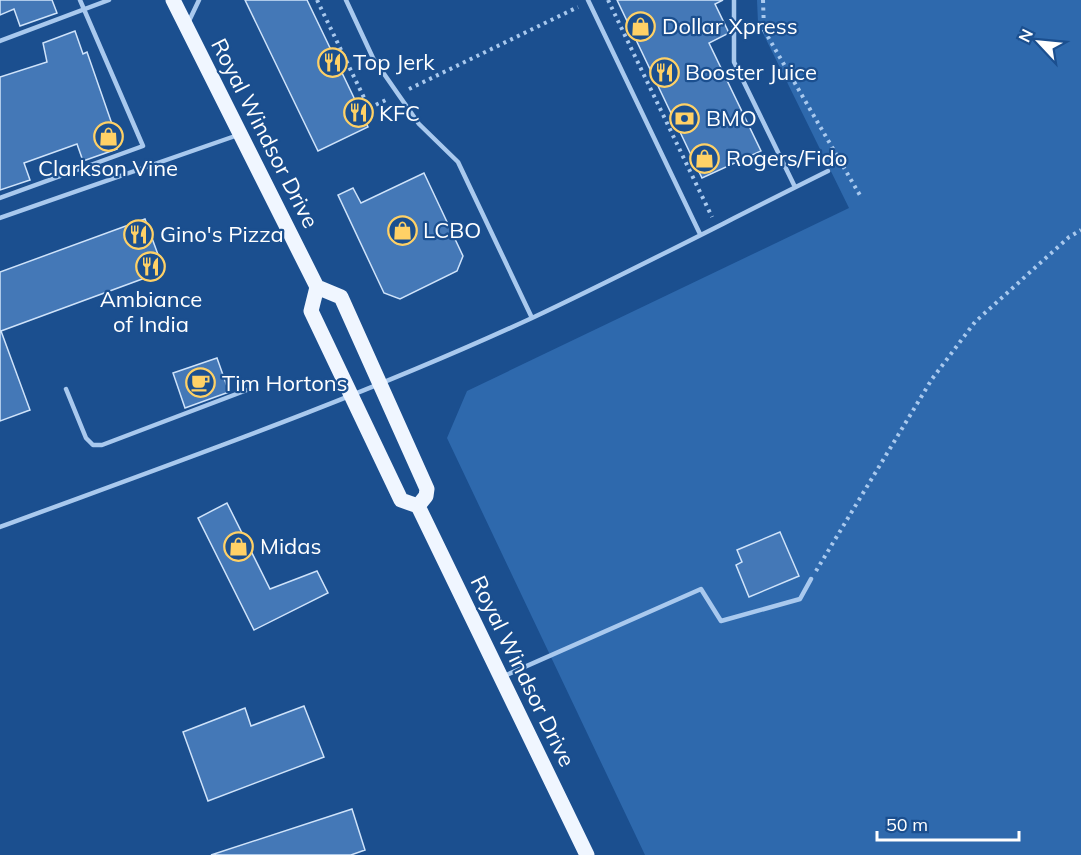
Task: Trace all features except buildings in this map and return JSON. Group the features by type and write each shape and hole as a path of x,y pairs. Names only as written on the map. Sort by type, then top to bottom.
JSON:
{"main road":[{"name":"Royal Windsor Drive","path":"174,0 317,287 311,311 401,500 418,506 587,855"},
{"path":"317,287 340,297 427,489 426,496 418,506"}],"lane":[{"path":"0,198 143,147 80,0"},
{"path":"0,41 109,0"},
{"path":"187,27 198,0"},
{"path":"346,0 373,58 419,124 458,162 532,318"},
{"path":"588,0 700,234"},
{"path":"734,0 734,62 795,187"},
{"path":"0,218 240,134"},
{"path":"0,526 380,384 532,318 828,171"},
{"path":"66,389 86,438 93,445 102,445 247,390"},
{"path":"502,677 701,589 721,621 800,599 811,579"}],"path":[{"path":"317,0 369,108 386,100"},
{"path":"608,0 716,226"},
{"path":"763,0 764,30 861,197"},
{"path":"409,89 578,7"},
{"path":"811,579 932,379 975,322 1069,237 1081,230"}],"shaded area":[{"path":"757,0 1081,0 1081,855 645,855 447,438 467,391 849,208 758,23"}],"place":[{"name":"Dollar Xpress","path":"641,26"},
{"name":"Top Jerk","path":"332,62"},
{"name":"Booster Juice","path":"664,72"},
{"name":"KFC","path":"358,113"},
{"name":"BMO","path":"685,118"},
{"name":"Clarkson Vine","path":"108,136"},
{"name":"Rogers/Fido","path":"705,158"},
{"name":"LCBO","path":"402,230"},
{"name":"Gino's Pizza","path":"139,234"},
{"name":"Ambiance of India","path":"151,267"},
{"name":"Tim Hortons","path":"201,383"},
{"name":"Midas","path":"239,546"}]}
